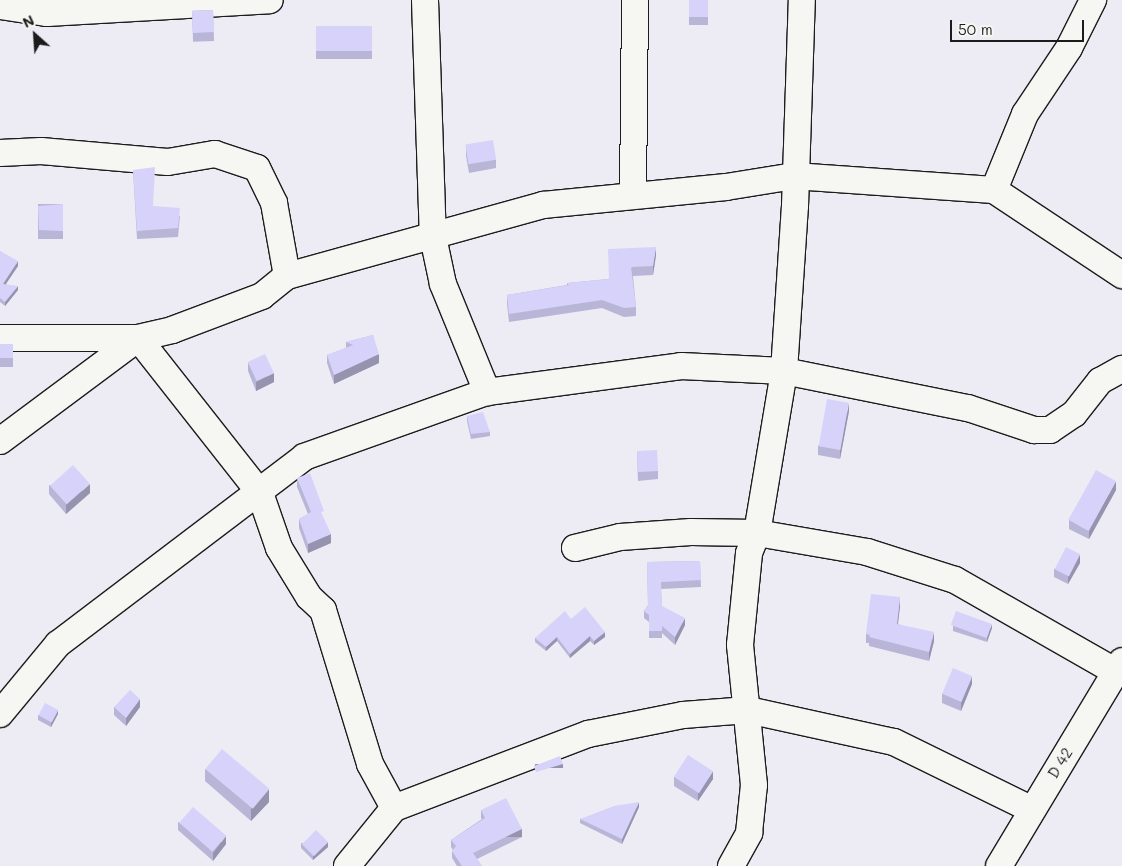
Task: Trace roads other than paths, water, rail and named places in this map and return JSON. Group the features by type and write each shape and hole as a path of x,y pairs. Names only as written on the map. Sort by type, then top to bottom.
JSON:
{"street":[{"path":"0,6 47,13 270,0"},
{"path":"425,0 433,237 443,284 487,392"},
{"path":"633,194 635,0"},
{"path":"731,866 749,833 754,785 740,645 749,553 757,532 784,371 795,206 794,176 802,0"},
{"path":"994,190 1026,114 1069,48 1093,0"},
{"path":"0,153 41,150 168,162 215,154 257,168 274,203 287,276"},
{"path":"0,338 138,338 172,330 262,296 287,276 433,237 486,218 543,205 633,194 726,187 794,176 994,190 1122,276"},
{"path":"0,441 138,338"},
{"path":"138,338 260,493 279,548 309,597 323,610 370,764 394,808"},
{"path":"0,714 58,644 260,493 304,457 487,392 681,366 784,371 968,408 1034,430 1050,430 1074,414 1100,381 1122,369"},
{"path":"575,548 620,537 691,532 757,532 868,552 955,580 1119,666"},
{"name":"D 42","path":"998,866 1119,666"},
{"path":"347,866 394,808 588,734 683,715 748,710 894,742 1031,809"}]}
